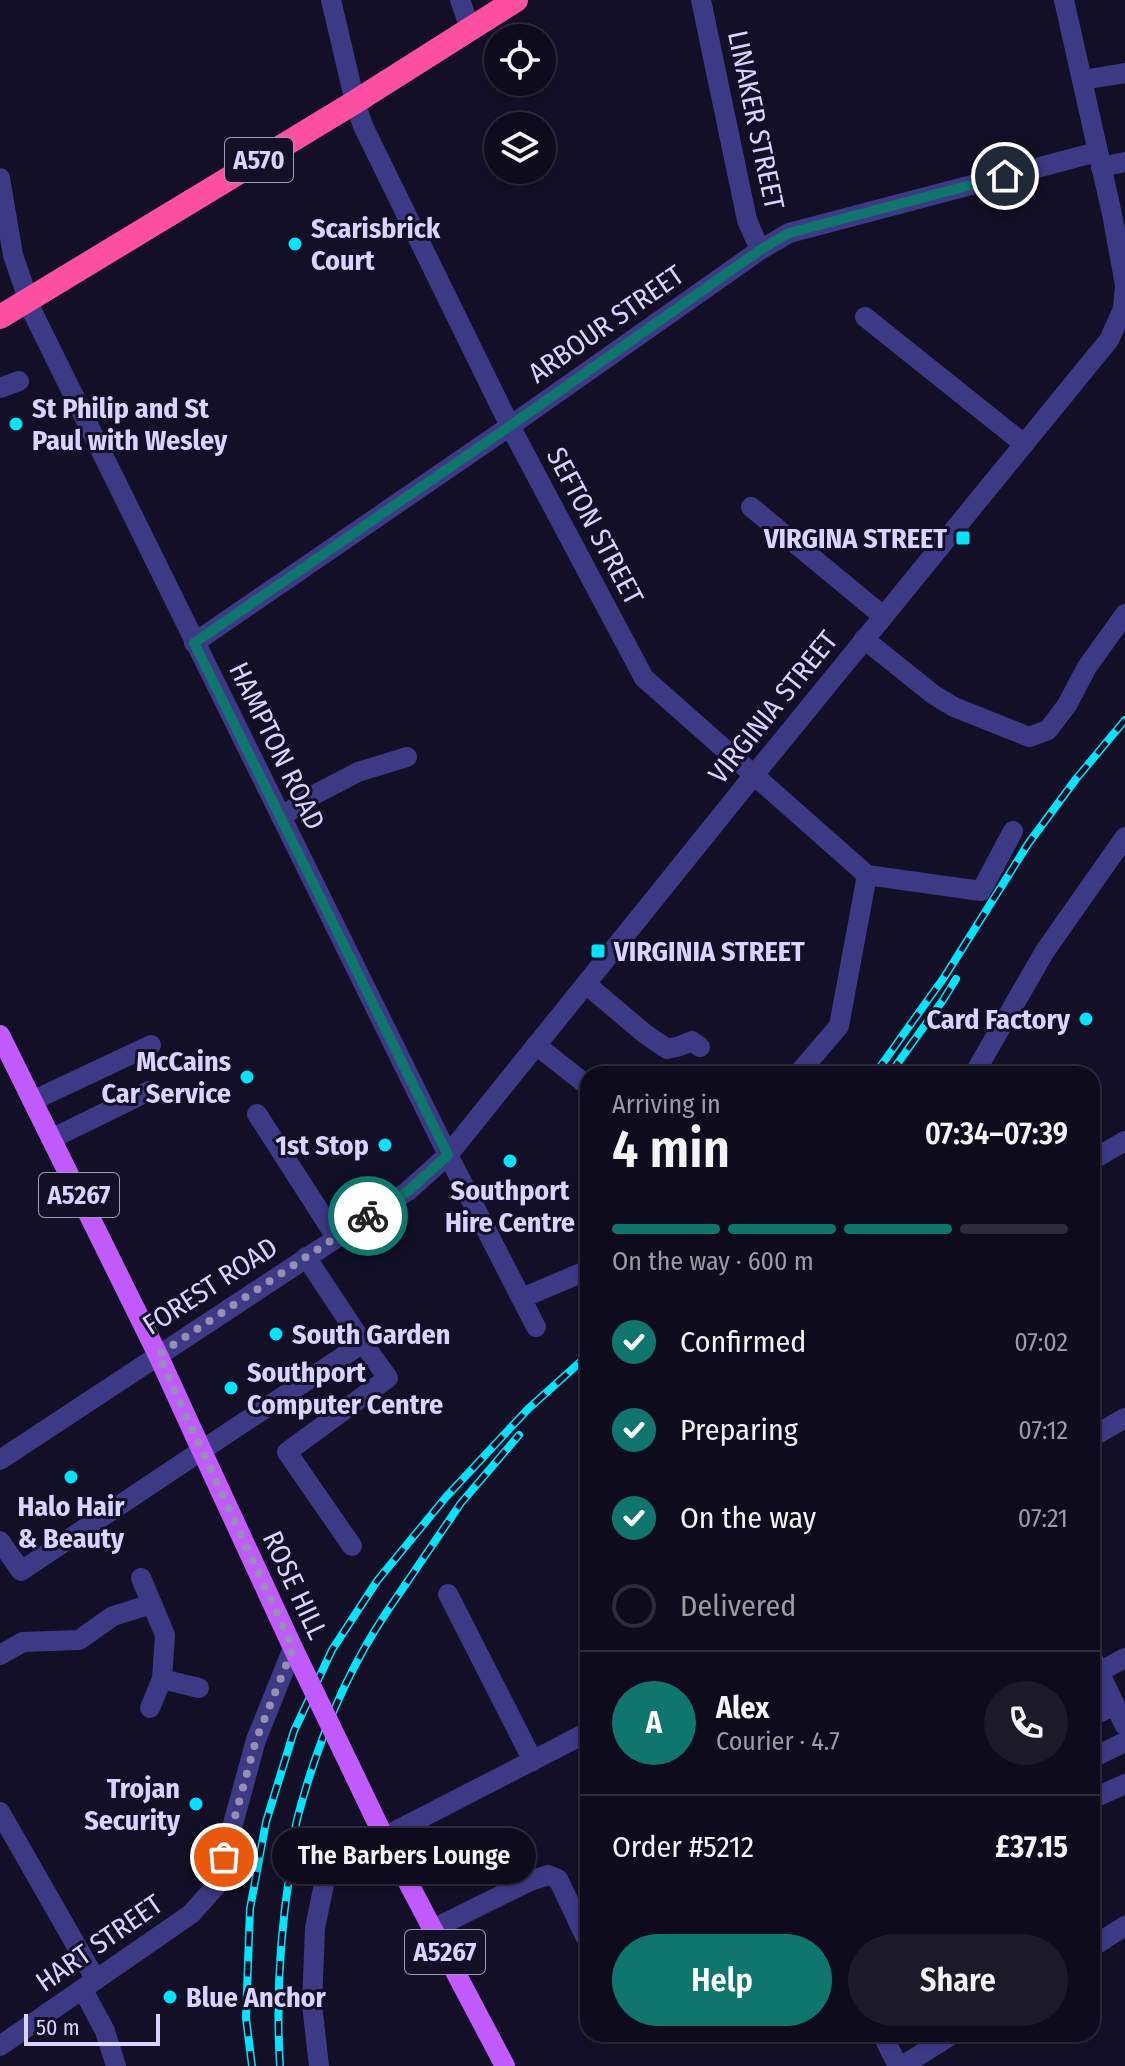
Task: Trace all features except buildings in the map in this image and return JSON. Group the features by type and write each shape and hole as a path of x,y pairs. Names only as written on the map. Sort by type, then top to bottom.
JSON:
{"highway":[{"name":"A570","path":"0,317 355,102 516,0"}],"main road":[{"name":"A5267","path":"0,1035 158,1355"},
{"name":"ROSE HILL","path":"158,1355 384,1837"},
{"name":"A5267","path":"384,1837 505,2066"}],"street":[{"name":"SEFTON STREET","path":"331,0 363,126 510,426 644,678 867,875"},
{"path":"460,0 470,28"},
{"name":"LINAKER STREET","path":"701,0 747,220 760,250"},
{"name":"VIRGINIA STREET","path":"448,1155 1109,340 1124,308 1125,286 1064,0"},
{"path":"1082,80 1125,73"},
{"name":"ARBOUR STREET","path":"194,643 760,250 789,233 1099,159 1125,162"},
{"name":"HAMPTON ROAD","path":"0,178 13,255 32,311 194,643 536,1327"},
{"path":"865,317 1024,444"},
{"path":"751,507 883,616"},
{"path":"864,639 934,695 954,707 1029,737 1048,730 1125,614"},
{"path":"281,817 312,796 358,772 407,757"},
{"path":"805,1066 839,1026 867,875 981,891 1013,831"},
{"path":"979,1066 1045,951 1125,837"},
{"path":"586,984 667,1049 692,1041 700,1047"},
{"path":"32,1101 151,1045"},
{"path":"536,1045 580,1080"},
{"path":"51,1139 149,1091"},
{"path":"257,1114 336,1237"},
{"path":"1100,1155 1125,1141"},
{"name":"FOREST ROAD","path":"0,1460 408,1191 448,1155"},
{"path":"306,1257 388,1378 287,1452 352,1546"},
{"path":"522,1298 580,1273"},
{"path":"0,1541 21,1571 363,1343"},
{"path":"1100,1432 1125,1418"},
{"path":"141,1578 165,1635 162,1679 150,1708"},
{"path":"448,1594 533,1761"},
{"path":"0,1655 23,1642 79,1640 113,1616 152,1604"},
{"name":"HART STREET","path":"0,2046 191,1914 216,1886 256,1740 293,1648"},
{"path":"1100,1664 1125,1658"},
{"path":"1100,1673 1125,1726"},
{"path":"162,1679 199,1688"},
{"path":"1100,1712 1115,1705"},
{"path":"384,1837 580,1736"},
{"path":"1100,1754 1125,1742"},
{"path":"1100,1795 1125,1784"},
{"path":"0,1812 89,1985 116,2066"},
{"path":"319,2066 312,2004 315,1928 328,1865"},
{"path":"433,1929 548,1875 558,1879 580,1925"},
{"path":"1100,1942 1125,1926"},
{"path":"886,2042 900,2066 940,2042"}],"railway":[{"path":"881,1066 945,976 1028,844 1125,720"},
{"path":"896,1066 956,979"},
{"path":"252,2066 246,2018 250,1909 266,1822 294,1731 332,1650 377,1581 446,1497 528,1409 580,1362"},
{"path":"280,2066 280,1968 293,1844 296,1823 324,1736 346,1683 388,1610 461,1503 519,1435"}],"way so far":[{"path":"224,1857 256,1740 293,1648 158,1355 368,1216"}],"place":[{"name":"Scarisbrick Court","path":"295,244"},
{"name":"St Philip and St Paul with Wesley","path":"16,424"},
{"name":"VIRGINA STREET","path":"963,538"},
{"name":"VIRGINIA STREET","path":"598,951"},
{"name":"Card Factory","path":"1086,1019"},
{"name":"McCains Car Service","path":"247,1077"},
{"name":"1st Stop","path":"385,1145"},
{"name":"Southport Hire Centre","path":"510,1161"},
{"name":"South Garden","path":"276,1334"},
{"name":"Southport Computer Centre","path":"231,1388"},
{"name":"Halo Hair & Beauty","path":"71,1477"},
{"name":"Trojan Security","path":"196,1804"},
{"name":"The Barbers Lounge","path":"224,1857"},
{"name":"Blue Anchor","path":"170,1997"}],"route":[{"path":"368,1216 408,1191 448,1155 194,643 760,250 789,233 1005,176"}]}
